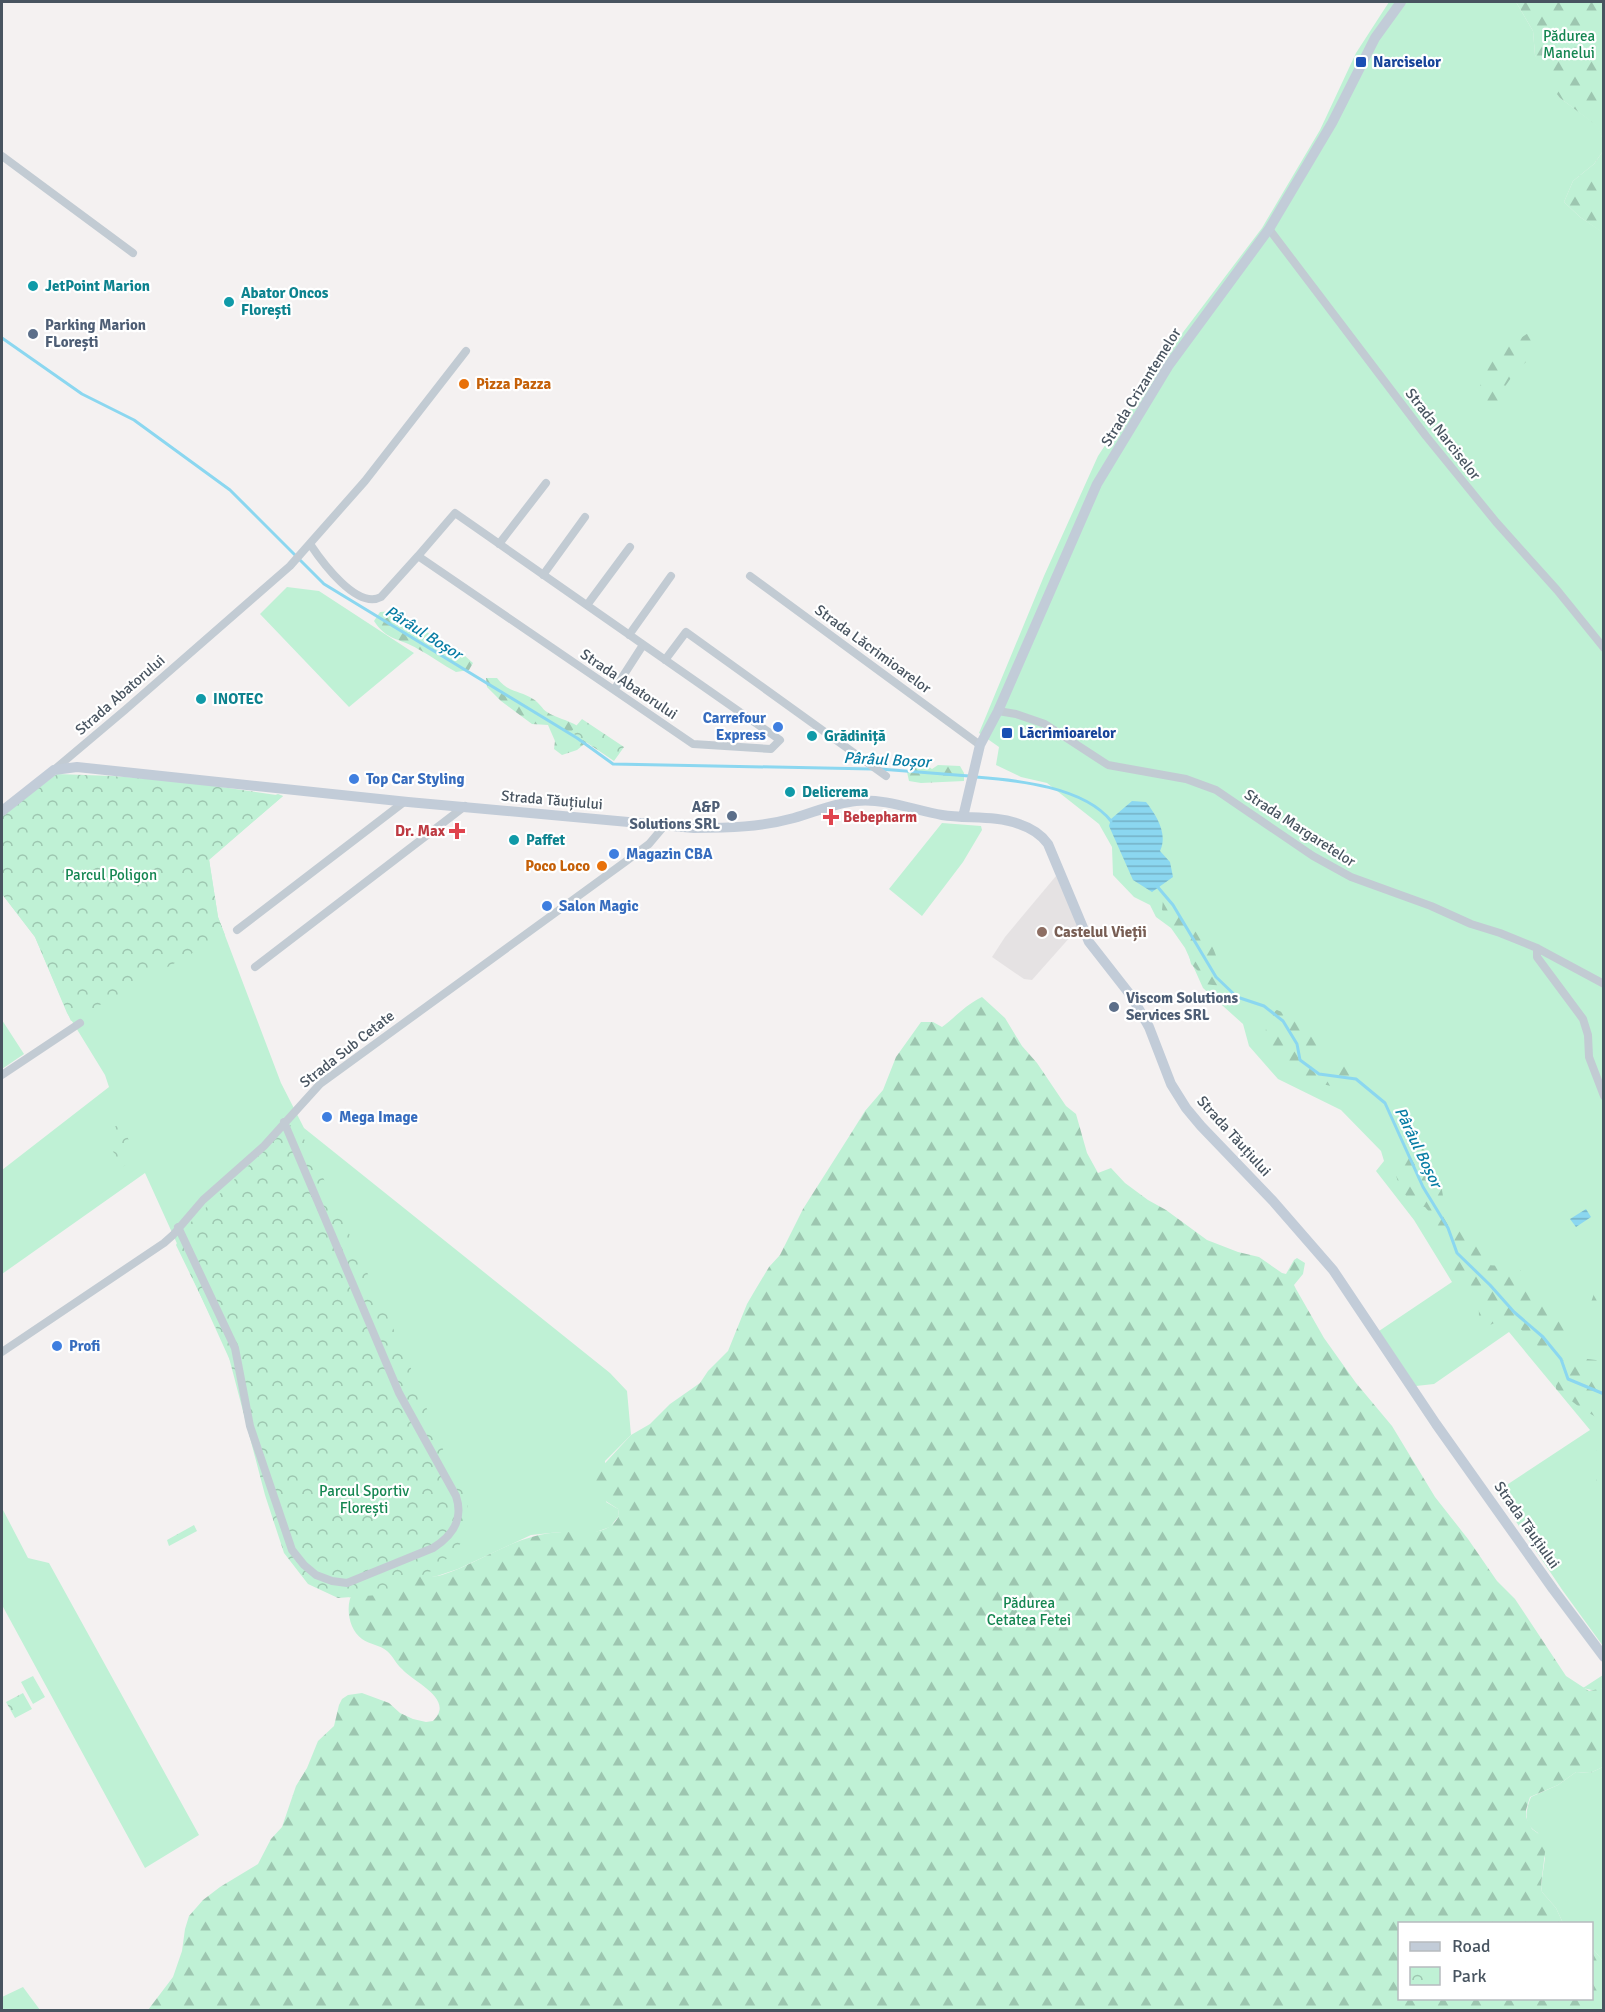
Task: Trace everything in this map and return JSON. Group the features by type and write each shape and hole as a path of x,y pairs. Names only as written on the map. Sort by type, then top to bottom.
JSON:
{"main road":[{"name":"Strada Crizantemelor","path":"958,817 966,804 980,745 998,711 1097,484 1170,365 1269,229 1332,123 1375,38 1401,2"},
{"name":"Strada Tăuțiului","path":"54,770 77,767 404,802 665,825 749,827 791,819 826,807 859,800 895,804 958,817 1006,820 1026,826 1044,838 1053,854 1089,942 1132,997 1149,1027 1171,1084 1186,1108 1334,1270 1448,1440 1604,1657"},
{"path":"2,811 54,770"}],"street":[{"path":"2,156 133,253"},
{"name":"Strada Narciselor","path":"1269,229 1426,436 1604,648"},
{"name":"Strada Abatorului","path":"54,770 290,566 365,481 466,351"},
{"path":"499,544 546,483"},
{"name":"Strada Abatorului","path":"310,544 337,578 357,594 369,600 381,597 455,513 780,740 771,749 693,744 418,556"},
{"path":"543,575 585,517"},
{"path":"587,605 630,547"},
{"path":"629,635 671,576"},
{"name":"Strada Lăcrimioarelor","path":"750,576 980,745"},
{"path":"665,660 686,632 886,776"},
{"path":"614,690 643,645"},
{"name":"Strada Margaretelor","path":"998,711 1016,714 1045,724 1108,765 1186,778 1207,786 1238,803 1313,856 1351,877 1537,948 1604,984"},
{"path":"237,930 404,802"},
{"path":"255,967 465,806"},
{"name":"Strada Sub Cetate","path":"2,1352 173,1235 203,1200 264,1146 320,1084 608,875 649,843 665,825"},
{"path":"1537,948 1538,957 1583,1019 1588,1035 1589,1057 1604,1096"},
{"path":"2,1075 80,1023"},
{"path":"178,1227 235,1348 250,1426 282,1525 296,1557 316,1575 332,1581 347,1583 433,1548 446,1539 455,1528 457,1521 456,1497 399,1393 284,1122"}],"shaded area":[{"name":"Castelul Vieții","path":"1056,876 1079,927 1032,980 1024,979 992,957 1005,937"}],"green space":[{"path":"1389,2 1516,2 1533,31 1535,55 1560,98 1598,126 1603,140 1603,151 1594,164 1573,181 1564,202 1580,217 1604,233 1603,1646 1496,1492 1590,1430 1509,1332 1434,1384 1416,1386 1379,1331 1452,1282 1414,1220 1376,1171 1384,1161 1381,1151 1341,1110 1278,1079 1249,1046 1243,1024 1203,988 1185,948 1171,928 1156,917 1150,905 1134,897 1113,875 1112,847 1099,824 1047,783 1021,777 996,765 999,747 979,733 1044,576 1098,456 1159,364 1262,228 1320,130 1356,53"},
{"name":"Pădurea Manelui","path":"1516,2 1603,2 1603,140 1597,126 1560,98 1544,77 1535,55 1533,31"},
{"path":"1603,151 1603,233 1564,202 1573,181 1594,164"},
{"path":"1533,330 1546,337 1533,357 1518,368 1506,385 1503,408 1485,403 1478,389 1483,381 1477,374 1478,361 1496,349 1508,337 1519,339"},
{"path":"287,587 319,591 414,653 349,707 260,614"},
{"path":"393,611 465,656 473,663 469,670 456,672 384,632 374,621 380,612"},
{"path":"486,678 497,678 510,689 535,700 547,712 576,725 588,741 577,750 562,755 554,749 555,741 548,725 532,724 501,701 487,687"},
{"path":"582,719 624,747 614,761 571,732"},
{"path":"925,764 932,769 938,765 960,766 964,773 964,781 921,783 909,781 907,772 911,766"},
{"name":"Parcul Poligon","path":"57,774 180,781 283,796 209,859 218,917 225,935 71,1021 35,937 2,894 2,815"},
{"path":"278,794 283,796 209,860 218,917 281,1083 304,1128 610,1373 627,1391 631,1435 605,1461 606,1502 618,1509 619,1516 610,1527 589,1534 560,1532 531,1535 458,1569 437,1576 353,1592 350,1598 301,1517 145,1173 2,1274 2,1170 109,1087 105,1075 67,1013 35,937 2,894"},
{"path":"942,823 981,826 982,830 963,862 922,916 889,889"},
{"path":"1168,896 1176,902 1190,928 1212,945 1224,977 1221,986 1205,984 1201,974 1191,964 1187,947 1170,918 1162,910 1163,900"},
{"name":"Pădurea Cetatea Fetei","path":"982,997 1005,1018 1022,1046 1037,1063 1066,1106 1076,1114 1087,1153 1098,1173 1111,1168 1125,1183 1207,1240 1259,1257 1282,1273 1286,1274 1297,1258 1305,1263 1303,1274 1294,1285 1296,1289 1324,1338 1356,1383 1392,1426 1435,1497 1497,1581 1515,1599 1566,1676 1589,1691 1603,1688 1603,1767 1590,1773 1576,1772 1558,1785 1530,1797 1526,1810 1526,1817 1532,1829 1543,1837 1546,1844 1542,1892 1556,1908 1563,1922 1398,1922 1398,2000 1593,2000 1593,1949 1603,1961 1603,2010 148,2010 173,1977 182,1951 189,1916 203,1900 220,1887 258,1864 271,1839 282,1827 296,1786 307,1768 318,1741 334,1726 342,1699 348,1695 362,1693 389,1703 400,1713 413,1719 426,1722 433,1721 439,1713 436,1698 407,1674 387,1651 357,1635 349,1617 349,1603 353,1592 406,1576 442,1575 529,1538 562,1532 594,1532 608,1528 614,1523 619,1516 618,1509 596,1493 594,1479 596,1473 631,1435 650,1424 670,1404 700,1383 708,1371 728,1351 754,1292 769,1267 780,1255 803,1209 865,1111 883,1090 896,1057 921,1022 933,1022 942,1027"},
{"path":"1277,1010 1291,1016 1304,1032 1314,1038 1319,1049 1320,1060 1330,1065 1347,1066 1353,1072 1356,1082 1341,1087 1323,1084 1291,1069 1265,1036 1268,1014"},
{"path":"2,1020 24,1054 2,1069"},
{"path":"121,1123 137,1158 122,1167 103,1134"},
{"name":"Parcul Sportiv Florești","path":"290,1125 303,1137 314,1158 406,1356 446,1457 469,1497 462,1542 438,1568 378,1595 338,1598 308,1584 284,1553 265,1495 227,1350 176,1245 184,1229"},
{"path":"1417,1142 1427,1153 1432,1182 1441,1185 1443,1196 1448,1202 1447,1214 1464,1229 1481,1234 1489,1246 1484,1257 1487,1265 1502,1266 1509,1263 1518,1268 1538,1289 1546,1306 1567,1320 1570,1325 1568,1340 1560,1350 1550,1354 1532,1342 1513,1323 1503,1321 1490,1325 1479,1317 1477,1300 1458,1281 1446,1244 1433,1227 1431,1214 1425,1207 1413,1205 1396,1176 1399,1146"},
{"path":"1603,1285 1603,1307 1594,1316 1588,1311 1596,1288"},
{"path":"1573,1357 1603,1361 1603,1421 1582,1409 1556,1389 1556,1363"},
{"path":"1603,1445 1603,1494 1596,1480 1599,1467 1596,1458 1597,1449"},
{"path":"2,1508 28,1558 49,1563 199,1835 145,1868 2,1605"},
{"path":"194,1525 197,1531 169,1546 167,1540"},
{"path":"1603,1675 1603,1688 1596,1691 1583,1688"},
{"path":"33,1676 45,1697 33,1704 21,1682"},
{"path":"23,1693 32,1709 15,1718 6,1702"},
{"path":"1603,1767 1603,1961 1593,1949 1593,1922 1563,1922 1556,1908 1542,1892 1545,1858 1538,1833 1530,1826 1527,1817 1531,1797 1558,1785 1576,1772 1590,1773"},
{"path":"23,1987 40,2010 2,2010 2,1997"}],"water":[{"path":"1132,801 1146,802 1154,813 1163,838 1160,851 1170,862 1173,877 1152,892 1133,880 1109,826 1111,819"},
{"path":"1586,1209 1591,1217 1576,1227 1570,1219"}],"waterway":[{"name":"Pârâul Boșor","path":"2,338 82,394 134,420 230,490 324,584 577,738 613,764 873,769"},
{"name":"Pârâul Boșor","path":"880,769 969,776"},
{"name":"Pârâul Boșor","path":"976,777 1049,787 1084,800 1099,809 1111,821"},
{"name":"Pârâul Boșor","path":"1156,885 1173,905 1216,977 1237,997 1264,1006 1283,1021 1297,1044 1300,1060 1319,1074 1356,1079 1385,1103 1423,1187 1448,1228 1457,1253 1514,1312 1543,1337 1561,1359 1568,1379 1604,1394"}],"place":[{"name":"Narciselor","path":"1361,62"},
{"name":"JetPoint Marion","path":"33,286"},
{"name":"Abator Oncos Florești","path":"229,302"},
{"name":"Parking Marion FLorești","path":"33,334"},
{"name":"Pizza Pazza","path":"464,384"},
{"name":"INOTEC","path":"201,699"},
{"name":"Carrefour Express","path":"778,727"},
{"name":"Lăcrimioarelor","path":"1007,733"},
{"name":"Grădiniță","path":"812,736"},
{"name":"Top Car Styling","path":"354,779"},
{"name":"Delicrema","path":"790,792"},
{"name":"A&P Solutions SRL","path":"732,816"},
{"name":"Bebepharm","path":"831,817"},
{"name":"Dr. Max","path":"457,831"},
{"name":"Paffet","path":"514,840"},
{"name":"Magazin CBA","path":"614,854"},
{"name":"Poco Loco","path":"602,866"},
{"name":"Salon Magic","path":"547,906"},
{"name":"Castelul Vieții","path":"1042,932"},
{"name":"Viscom Solutions Services SRL","path":"1114,1007"},
{"name":"Mega Image","path":"327,1117"},
{"name":"Profi","path":"57,1346"}]}
